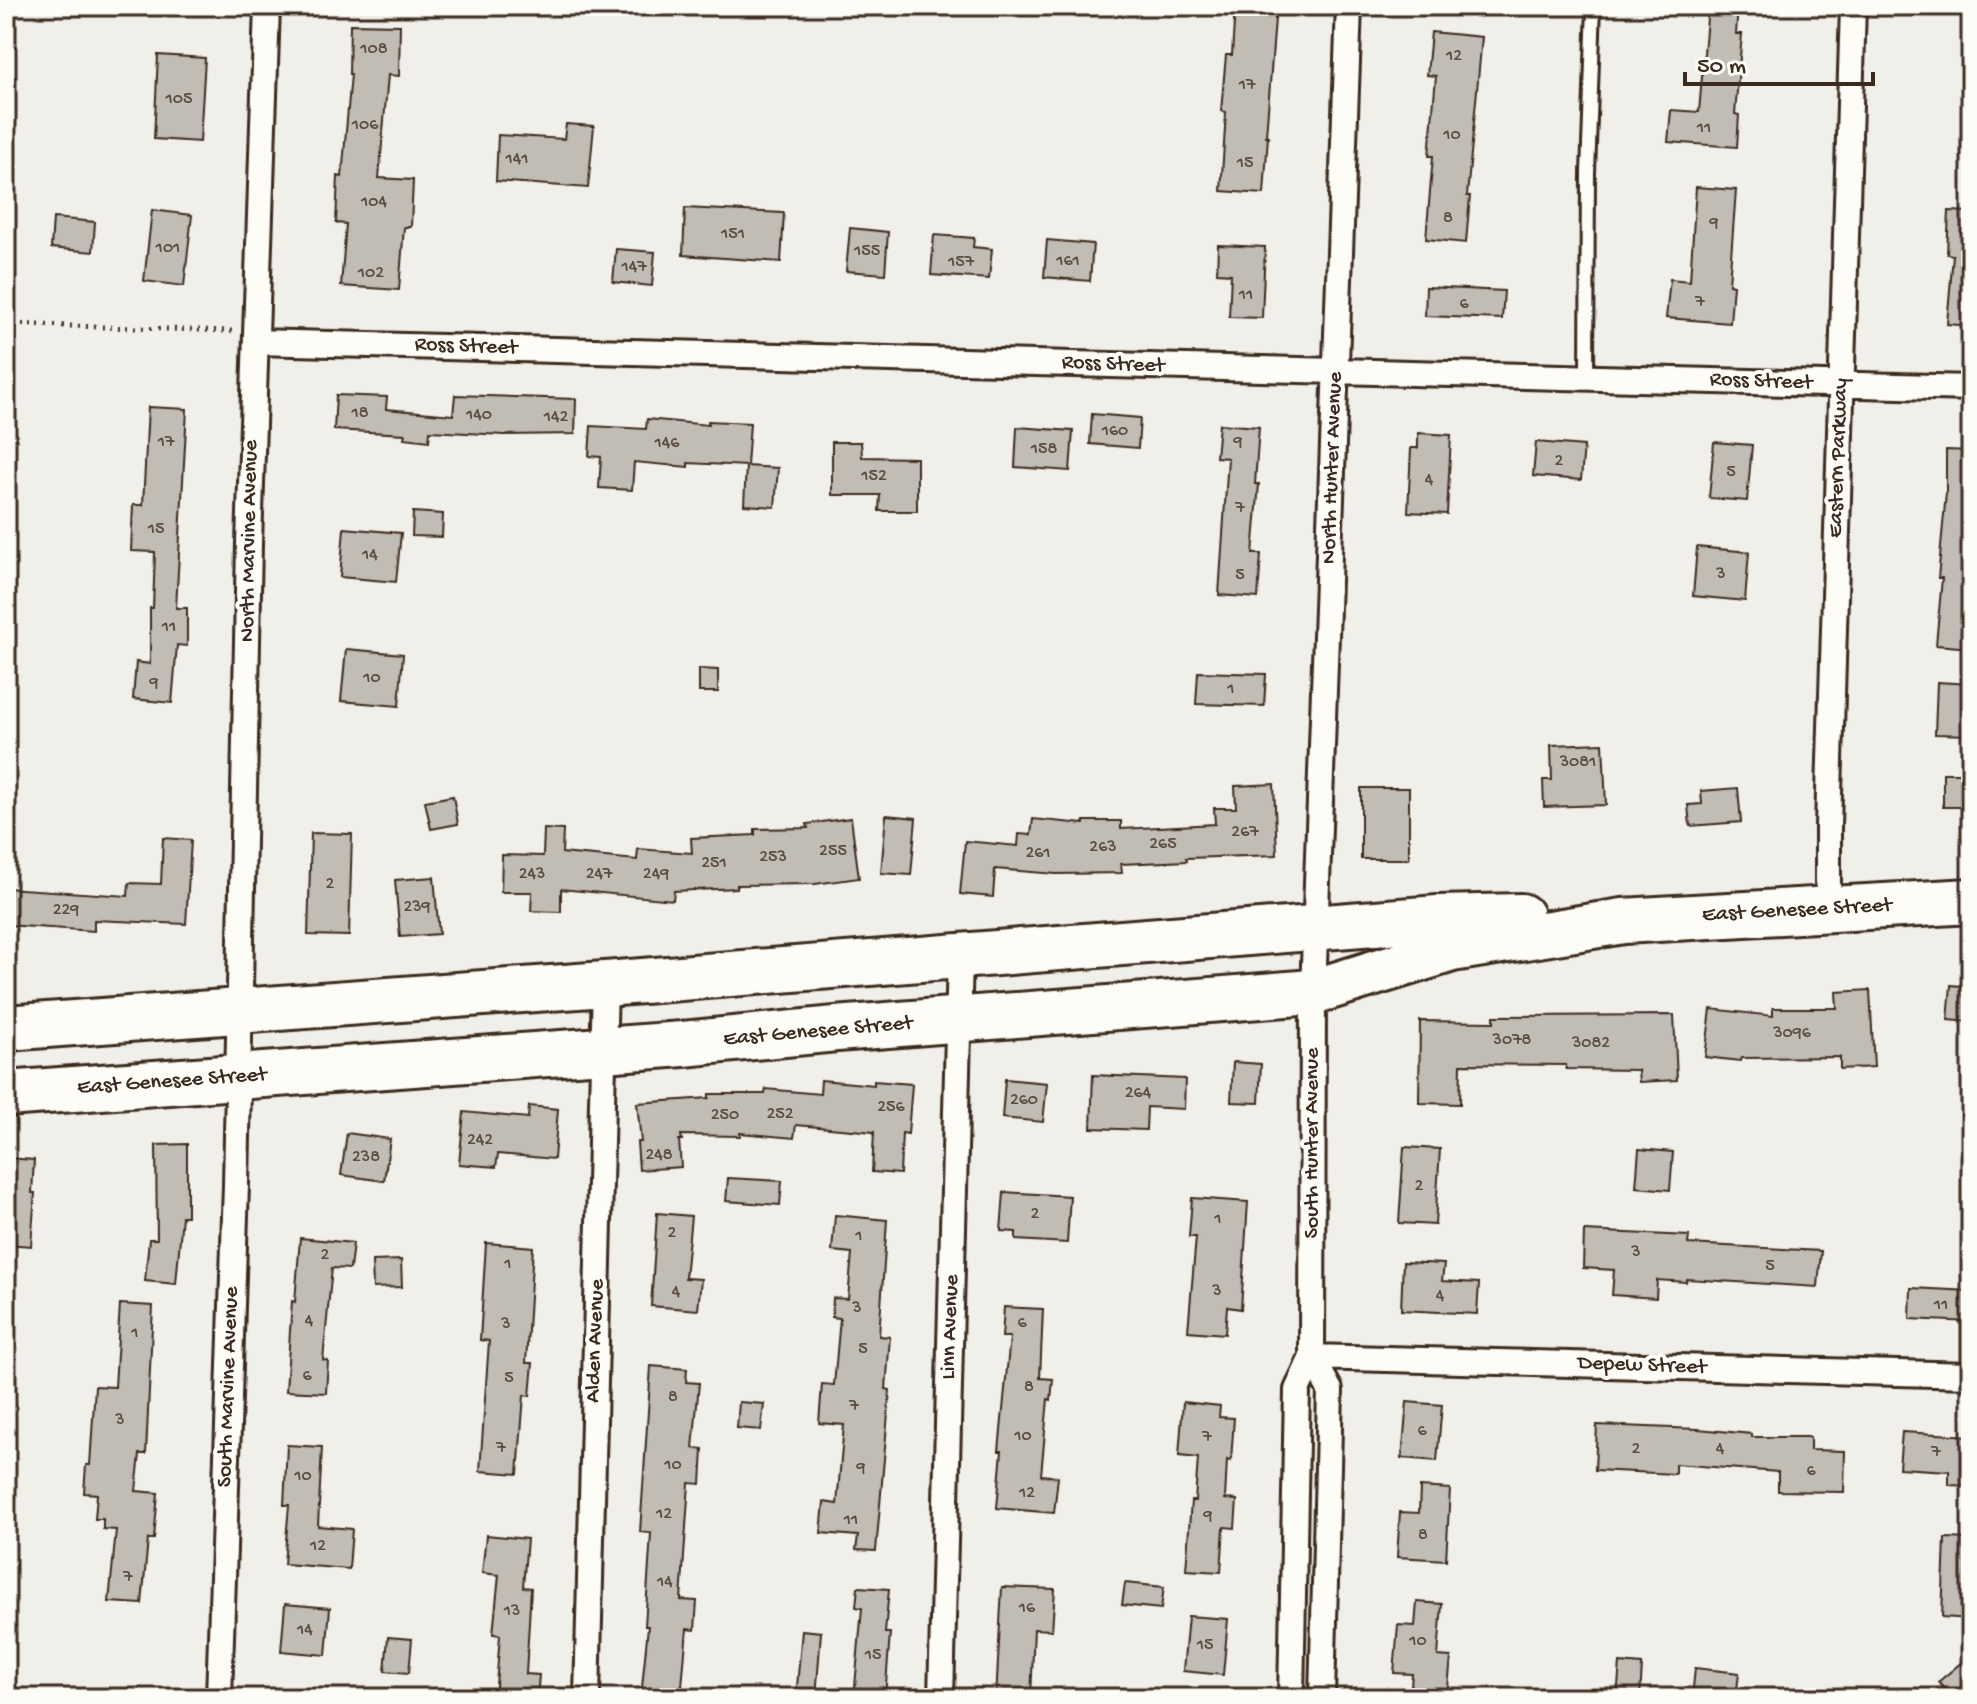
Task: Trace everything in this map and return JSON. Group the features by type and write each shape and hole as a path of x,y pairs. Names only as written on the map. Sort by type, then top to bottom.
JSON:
{"highway":[{"name":"East Genesee Street","path":"6,1028 1481,915 1623,921 1971,901"},
{"name":"East Genesee Street","path":"6,1094 1313,992 1452,949 1623,921"}],"street":[{"name":"North Marvine Avenue","path":"237,1077 267,6"},
{"name":"North Hunter Avenue","path":"1315,929 1349,6"},
{"name":"Eastern Parkway","path":"1828,910 1853,6"},
{"name":"Ross Street","path":"256,337 1971,388"},
{"name":"South Hunter Avenue","path":"1315,929 1312,1357 1297,1390 1325,1601 1322,1698"},
{"name":"Linn Avenue","path":"941,1698 960,955"},
{"name":"Alden Avenue","path":"587,1698 605,984"},
{"name":"South Marvine Avenue","path":"219,1698 237,1077"},
{"name":"South Hunter Avenue","path":"1291,1698 1293,1600 1330,1390 1312,1357"},
{"name":"Depew Street","path":"1312,1357 1971,1375"}],"lane":[{"path":"1587,377 1588,173 1594,6"},
{"path":"1293,1600 1325,1601"}],"path":[{"path":"6,324 256,337"}],"building":[{"path":"1235,6 1276,6 1264,194 1221,191 1226,112 1221,111 1226,55 1232,55"},
{"path":"1708,6 1738,6 1736,34 1742,34 1735,114 1739,115 1737,147 1668,142 1671,110 1699,112"},
{"path":"350,24 400,25 399,76 388,75 379,178 413,180 411,227 404,227 399,290 341,286 346,224 336,223 338,176 342,177 351,74"},
{"path":"1431,32 1482,37 1467,196 1470,196 1466,243 1426,239 1436,76 1427,75"},
{"path":"158,55 205,58 200,142 154,139"},
{"path":"566,124 594,126 588,188 496,181 498,135 564,139"},
{"path":"1696,187 1736,190 1729,284 1733,285 1730,323 1666,318 1670,279 1690,281"},
{"path":"685,208 784,213 781,262 683,255"},
{"path":"152,210 192,215 184,286 144,281"},
{"path":"1949,211 1971,212 1971,326 1947,324 1953,255 1947,254"},
{"path":"53,218 95,222 93,252 51,248"},
{"path":"850,228 888,232 885,274 846,271"},
{"path":"934,235 974,238 973,247 992,249 989,279 931,275"},
{"path":"1047,240 1093,244 1090,281 1044,277"},
{"path":"1218,245 1265,247 1262,318 1229,317 1231,274 1217,273"},
{"path":"616,249 655,252 652,286 613,282"},
{"path":"1426,287 1504,291 1502,319 1425,316"},
{"path":"336,395 387,397 386,409 453,415 455,395 576,399 575,434 504,435 430,431 429,441 404,438 405,434 334,430"},
{"path":"148,407 187,409 176,608 187,608 187,646 177,645 172,703 133,699 136,662 150,664 150,608 153,608 155,552 131,551 133,505 143,505"},
{"path":"1092,414 1140,418 1138,448 1090,444"},
{"path":"647,419 708,425 708,421 750,423 747,466 688,463 688,467 634,462 632,490 599,488 601,457 589,456 591,426 646,429"},
{"path":"1219,424 1259,427 1255,484 1259,484 1253,554 1261,554 1258,598 1219,595 1228,458 1216,457"},
{"path":"1017,427 1073,431 1070,471 1015,467"},
{"path":"1418,433 1451,435 1447,514 1408,512 1411,448 1418,448"},
{"path":"832,442 861,442 862,457 917,458 917,511 879,511 880,495 832,495"},
{"path":"1536,442 1584,446 1581,480 1533,476"},
{"path":"1714,442 1752,445 1747,501 1709,498"},
{"path":"1946,450 1971,451 1971,648 1936,645 1942,578 1938,578 1946,493"},
{"path":"746,466 778,468 775,507 744,505"},
{"path":"413,512 443,514 442,537 412,536"},
{"path":"344,528 401,533 396,582 340,577"},
{"path":"1697,547 1749,552 1745,601 1693,596"},
{"path":"346,649 403,654 399,706 341,701"},
{"path":"699,669 718,670 718,692 699,692"},
{"path":"1198,672 1266,674 1264,706 1196,704"},
{"path":"1937,682 1971,684 1971,735 1935,734"},
{"path":"1603,743 1606,805 1544,807 1543,780 1552,780 1551,745"},
{"path":"1943,773 1971,773 1971,807 1943,807"},
{"path":"1274,784 1277,855 1121,864 1122,873 1056,874 995,869 993,897 960,894 965,841 1018,846 1019,834 1031,835 1033,819 1084,824 1084,821 1121,821 1121,829 1215,824 1214,808 1236,808 1235,786"},
{"path":"1361,788 1409,788 1409,859 1361,859"},
{"path":"1738,788 1741,822 1690,826 1688,805 1702,804 1701,791"},
{"path":"453,796 458,824 431,829 425,801"},
{"path":"886,815 916,818 911,875 881,873"},
{"path":"851,818 859,878 815,884 737,885 737,888 674,891 673,900 561,889 561,912 531,911 532,892 501,892 502,855 543,856 544,829 563,830 562,853 637,860 638,849 692,853 691,838 755,835 755,829 808,828 807,824"},
{"path":"311,833 352,834 349,936 308,935"},
{"path":"163,838 191,840 186,924 94,920 94,931 6,925 6,888 128,896 129,883 161,884"},
{"path":"434,877 439,934 400,937 395,880"},
{"path":"1951,985 1971,987 1971,1022 1948,1020"},
{"path":"1870,990 1874,1067 1840,1069 1840,1057 1741,1058 1740,1061 1705,1057 1711,1009 1773,1016 1773,1008 1837,1008 1836,992"},
{"path":"1674,1015 1677,1080 1639,1082 1638,1070 1566,1069 1566,1065 1461,1064 1460,1104 1419,1103 1420,1021 1494,1022 1494,1016"},
{"path":"1233,1062 1261,1064 1259,1103 1231,1102"},
{"path":"1093,1075 1185,1079 1184,1109 1147,1107 1146,1130 1091,1128"},
{"path":"1005,1079 1047,1083 1043,1122 1002,1118"},
{"path":"821,1080 874,1085 874,1081 912,1084 908,1134 902,1133 900,1174 872,1172 874,1132 796,1125 794,1138 740,1133 740,1136 681,1135 681,1167 639,1170 637,1142 641,1142 637,1103 709,1098 709,1094 765,1094 766,1089 820,1094"},
{"path":"529,1106 558,1109 554,1159 498,1154 496,1167 459,1164 464,1112 528,1118"},
{"path":"347,1133 390,1139 384,1181 341,1175"},
{"path":"187,1144 187,1216 182,1216 176,1284 145,1281 149,1239 157,1239 156,1145"},
{"path":"1404,1147 1440,1149 1435,1225 1399,1223"},
{"path":"1639,1149 1673,1152 1670,1190 1636,1187"},
{"path":"6,1158 34,1160 31,1246 6,1244"},
{"path":"728,1178 782,1181 780,1205 726,1201"},
{"path":"1004,1192 1070,1196 1067,1243 1016,1240 1016,1232 1001,1231"},
{"path":"1192,1198 1248,1202 1241,1309 1227,1307 1225,1334 1188,1331 1196,1237 1189,1237"},
{"path":"657,1213 691,1216 685,1278 701,1279 698,1310 651,1306"},
{"path":"835,1215 887,1220 879,1336 890,1337 886,1389 890,1390 876,1551 856,1550 858,1536 821,1533 824,1502 837,1504 844,1425 819,1423 822,1384 834,1385 840,1318 832,1317 833,1298 848,1299 852,1253 832,1251"},
{"path":"1584,1231 1689,1236 1688,1244 1821,1251 1818,1287 1657,1280 1656,1298 1612,1295 1614,1270 1583,1268"},
{"path":"300,1238 353,1243 350,1269 332,1268 323,1360 328,1361 326,1393 286,1391"},
{"path":"486,1243 533,1247 526,1363 533,1363 530,1396 524,1395 518,1474 480,1471 489,1341 480,1340"},
{"path":"401,1260 402,1287 373,1288 372,1261"},
{"path":"1403,1262 1444,1264 1442,1281 1479,1283 1477,1314 1401,1310"},
{"path":"1911,1288 1971,1291 1971,1322 1910,1319"},
{"path":"120,1304 153,1306 146,1454 140,1454 136,1491 158,1493 154,1539 148,1539 142,1604 109,1602 116,1530 103,1529 103,1519 95,1519 97,1494 84,1493 86,1465 90,1465 95,1386 115,1387"},
{"path":"1004,1307 1043,1309 1040,1378 1053,1379 1051,1400 1048,1399 1041,1475 1058,1477 1054,1513 997,1508 1010,1337 1002,1337"},
{"path":"651,1366 687,1369 686,1382 699,1383 693,1448 703,1449 701,1484 689,1483 681,1600 697,1601 695,1630 687,1629 681,1698 641,1698 648,1626 645,1626 651,1533 640,1532"},
{"path":"739,1402 764,1404 761,1430 737,1428"},
{"path":"1183,1402 1220,1406 1219,1417 1234,1418 1225,1499 1237,1500 1235,1528 1224,1527 1221,1572 1186,1570 1198,1458 1179,1456"},
{"path":"1407,1402 1442,1405 1437,1461 1402,1458"},
{"path":"1597,1425 1698,1429 1752,1434 1752,1437 1810,1437 1810,1450 1845,1451 1844,1492 1778,1491 1778,1472 1675,1464 1675,1474 1595,1470"},
{"path":"1902,1432 1971,1436 1971,1486 1949,1485 1949,1471 1899,1468"},
{"path":"287,1445 322,1447 318,1526 352,1529 349,1569 284,1564 289,1505 284,1505"},
{"path":"1420,1487 1450,1489 1446,1560 1397,1557 1400,1512 1419,1513"},
{"path":"486,1535 527,1539 523,1587 531,1588 526,1674 539,1675 537,1698 495,1698 500,1635 493,1634 499,1575 482,1573"},
{"path":"1945,1538 1971,1539 1971,1619 1942,1617"},
{"path":"1125,1583 1164,1587 1161,1609 1122,1605"},
{"path":"858,1587 889,1589 885,1633 890,1633 885,1698 854,1698 862,1608 856,1607"},
{"path":"1002,1587 1055,1589 1052,1630 1034,1629 1031,1698 996,1698"},
{"path":"1417,1602 1442,1604 1438,1656 1451,1657 1447,1698 1410,1698 1412,1674 1394,1673 1398,1625 1415,1626"},
{"path":"285,1604 330,1608 326,1655 281,1651"},
{"path":"1188,1616 1228,1619 1223,1675 1183,1671"},
{"path":"802,1630 821,1632 816,1698 796,1698"},
{"path":"388,1637 412,1639 409,1673 385,1671"},
{"path":"1962,1662 1971,1672 1971,1698 1952,1698 1938,1682"},
{"path":"1620,1663 1642,1665 1640,1698 1617,1698"},
{"path":"1695,1668 1739,1673 1736,1698 1692,1698"}]}
